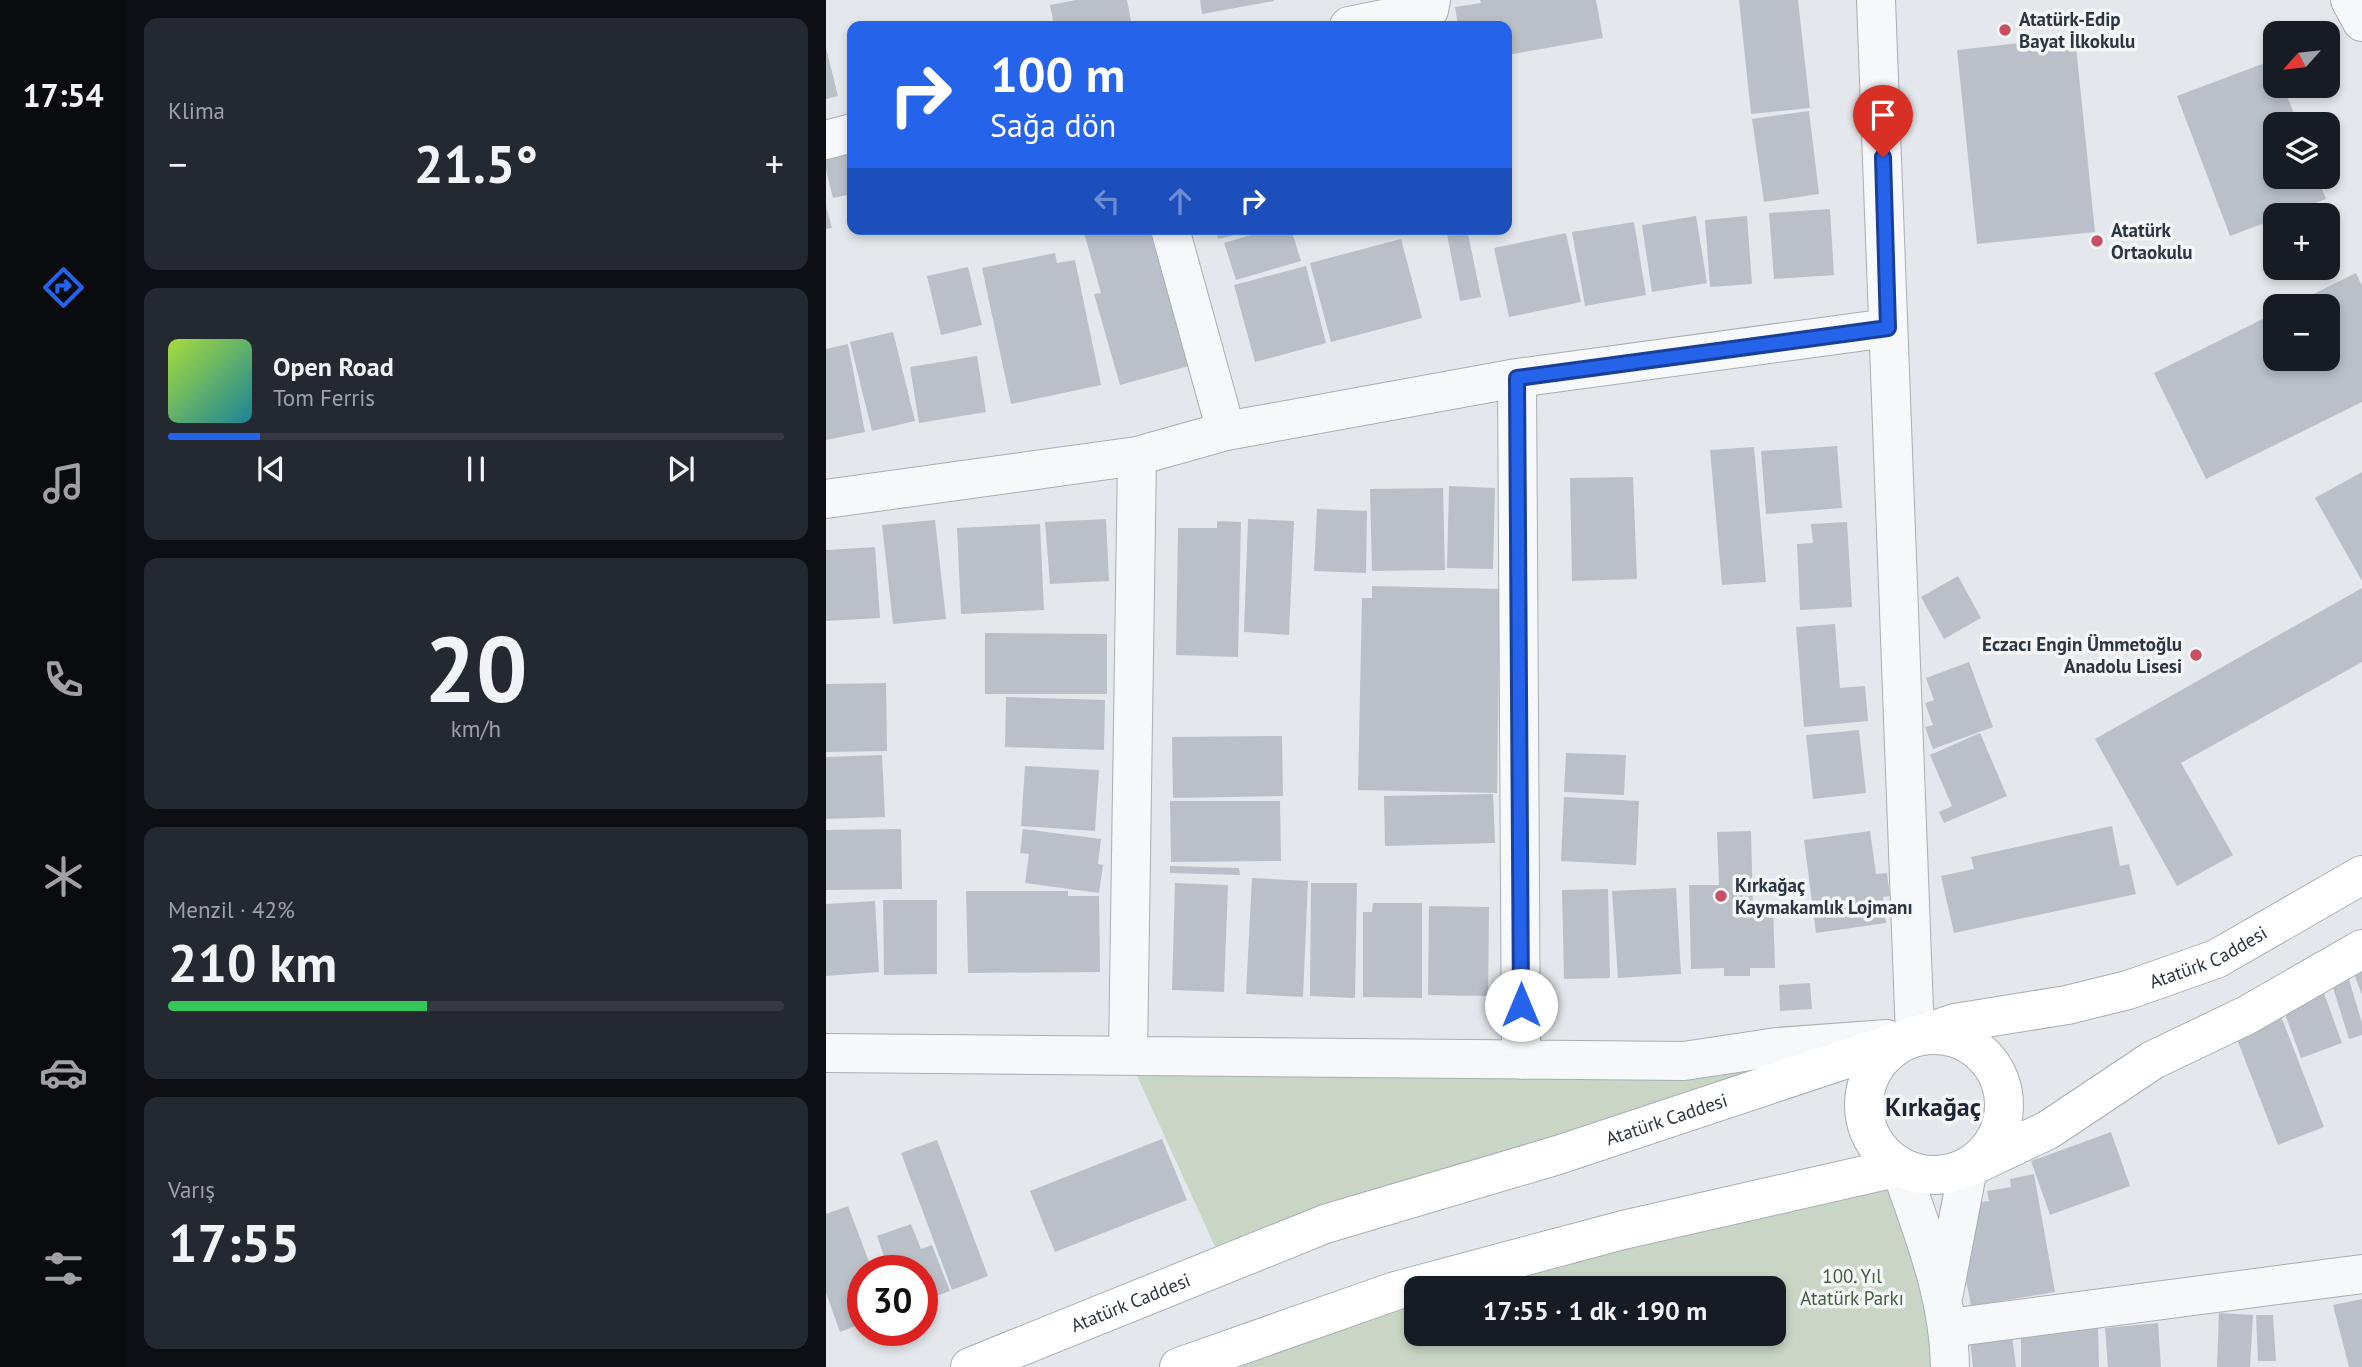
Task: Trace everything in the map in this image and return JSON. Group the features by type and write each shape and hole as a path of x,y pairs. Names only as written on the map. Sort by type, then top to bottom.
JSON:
{"main road":[{"name":"Atatürk Caddesi","path":"970,1367 1325,1224 1558,1155 1955,1023 2067,1005 2128,990 2216,959 2362,875"},
{"path":"1968,1168 1986,1154 1999,1135 2005,1112 2004,1090 1995,1068 1980,1051 1960,1039 1938,1034 1915,1037 1893,1047 1877,1063 1867,1085 1863,1109 1869,1132 1881,1152 1900,1167 1922,1175 1946,1175 1968,1168 2048,1130 2153,1060 2247,1015 2362,949"},
{"path":"1179,1367 1395,1291 1623,1230 1900,1167"}],"street":[{"path":"1374,21 1429,10 1432,0"},
{"path":"1859,0 1882,132"},
{"path":"826,1053 1684,1061 1777,1047 1915,1037 1876,0"},
{"path":"2350,0 2362,22"},
{"path":"826,139 847,135"},
{"path":"1172,235 1226,431"},
{"path":"826,499 1137,456 1226,431 1517,378 1888,328"},
{"path":"1517,378 1521,1060"},
{"path":"1128,1056 1137,456"},
{"path":"1900,1167 1946,1312"},
{"path":"1950,1367 1946,1312 1968,1168"},
{"path":"1946,1312 2362,1274"}],"green space":[{"path":"1915,1037 1223,1264 1128,1056"},
{"name":"100. Yıl Atatürk Parkı","path":"1898,1171 1943,1367 1190,1367 1404,1293 1404,1346 1786,1346 1786,1276 1467,1276"}],"building":[{"path":"1076,0 1127,0 1131,21 1053,21 1050,5"},
{"path":"1200,0 1274,0 1274,1 1202,14"},
{"path":"1480,0 1596,0 1603,38 1512,54 1512,21 1457,21 1455,7 1481,3"},
{"path":"1739,0 1798,0 1810,108 1751,114"},
{"path":"2075,37 2095,232 1977,244 1957,50"},
{"path":"826,48 838,96 826,99"},
{"path":"2263,64 2263,98 2288,98 2293,112 2263,112 2263,189 2322,189 2326,199 2316,203 2263,203 2263,224 2230,236 2177,96"},
{"path":"1809,111 1819,194 1764,202 1752,119"},
{"path":"847,143 847,195 833,198 826,170 826,149"},
{"path":"826,206 832,228 826,229"},
{"path":"1830,209 1834,275 1774,279 1769,213"},
{"path":"1696,216 1707,283 1652,292 1642,225"},
{"path":"1747,216 1752,284 1710,287 1705,220"},
{"path":"1634,222 1646,295 1585,306 1572,232"},
{"path":"1566,233 1581,302 1509,317 1494,248"},
{"path":"1085,235 1151,235 1189,366 1120,385 1094,294 1101,293"},
{"path":"1217,235 1234,235 1218,239"},
{"path":"1251,235 1293,235 1301,261 1236,280 1224,243"},
{"path":"1447,235 1468,235 1481,297 1460,301"},
{"path":"1401,239 1422,318 1331,342 1310,263"},
{"path":"1055,253 1057,263 1075,260 1101,385 1011,404 982,268"},
{"path":"1306,266 1326,343 1255,362 1234,285"},
{"path":"968,267 982,325 941,335 927,276"},
{"path":"2356,273 2362,286 2362,402 2206,479 2154,373 2263,319 2263,371 2340,371 2340,294 2313,294"},
{"path":"893,332 915,421 872,431 850,342"},
{"path":"848,344 865,432 826,440 826,349"},
{"path":"977,356 986,412 919,423 910,367"},
{"path":"1837,446 1842,508 1766,514 1761,451"},
{"path":"1754,447 1766,582 1722,585 1710,450"},
{"path":"2362,472 2362,581 2315,498"},
{"path":"1633,477 1637,579 1572,581 1570,478"},
{"path":"1449,486 1495,488 1493,569 1447,568"},
{"path":"1443,488 1445,570 1372,571 1370,489"},
{"path":"1317,509 1367,511 1366,573 1314,571"},
{"path":"1106,519 1109,581 1050,584 1045,522"},
{"path":"1248,519 1294,521 1289,635 1244,632"},
{"path":"935,520 946,619 893,624 882,525"},
{"path":"1217,521 1241,522 1238,657 1176,655 1178,528 1217,528"},
{"path":"1847,522 1852,607 1800,610 1797,544 1813,543 1811,524"},
{"path":"1040,524 1044,610 961,614 957,528"},
{"path":"875,547 880,618 826,621 826,550"},
{"path":"1958,576 1981,618 1944,639 1921,597"},
{"path":"1372,586 1500,589 1497,793 1358,790 1362,598 1372,598"},
{"path":"2362,588 2362,662 2181,763 2233,855 2177,886 2095,739"},
{"path":"1835,624 1840,688 1865,686 1868,721 1804,727 1796,627"},
{"path":"985,633 1107,634 1107,694 985,694"},
{"path":"1969,662 1993,727 1933,749 1925,727 1933,725 1925,703 1934,700 1926,678"},
{"path":"886,683 887,751 826,752 826,684"},
{"path":"1006,697 1105,700 1104,750 1005,747"},
{"path":"1859,730 1866,793 1813,799 1806,735"},
{"path":"1980,733 2007,796 1944,823 1939,812 1952,806 1930,755"},
{"path":"1282,736 1283,796 1173,798 1172,737"},
{"path":"1566,753 1626,755 1624,795 1564,792"},
{"path":"882,755 885,817 826,819 826,757"},
{"path":"1025,766 1099,770 1095,831 1021,826"},
{"path":"1493,794 1495,843 1385,846 1384,796"},
{"path":"1564,797 1639,801 1636,865 1561,861"},
{"path":"1170,801 1280,801 1281,861 1171,862"},
{"path":"2112,826 2120,866 2129,864 2136,894 1954,933 1941,876 1974,869 1971,857"},
{"path":"901,829 902,889 826,890 826,830"},
{"path":"1023,829 1101,839 1098,864 1103,865 1099,893 1025,883 1029,854 1020,853"},
{"name":"Kırkağaç Kaymakamlık Lojmanı","path":"1751,831 1753,908 1773,907 1775,968 1750,968 1750,976 1724,976 1724,968 1691,969 1689,885 1719,885 1717,832"},
{"path":"1870,831 1876,874 1887,873 1890,896 1883,897 1886,923 1816,933 1804,840"},
{"path":"1170,866 1239,868 1240,875 1170,873"},
{"path":"1252,878 1308,881 1303,997 1246,994"},
{"path":"1175,883 1228,885 1224,992 1172,990"},
{"path":"1311,883 1357,883 1355,998 1310,996"},
{"path":"1676,888 1681,974 1618,978 1612,891"},
{"path":"1608,889 1610,978 1564,979 1562,890"},
{"path":"966,891 1068,891 1068,896 1099,896 1100,972 968,973"},
{"path":"883,900 937,900 937,974 884,975"},
{"path":"875,901 879,972 826,976 826,904"},
{"path":"1373,903 1422,903 1422,998 1363,997 1363,912 1372,912"},
{"path":"1429,906 1489,907 1488,996 1428,995"},
{"path":"2362,968 2362,995 2353,971"},
{"path":"2348,976 2362,1023 2362,1035 2349,1039 2331,981"},
{"path":"1810,983 1812,1009 1780,1011 1779,985"},
{"path":"2322,988 2342,1043 2301,1058 2281,1003"},
{"path":"2279,1011 2324,1127 2278,1145 2233,1029"},
{"path":"2111,1132 2130,1186 2050,1215 2031,1161"},
{"path":"1162,1139 1187,1200 1055,1252 1030,1191"},
{"path":"937,1140 988,1276 952,1290 901,1153"},
{"path":"2034,1174 2055,1292 1971,1306 1960,1247 1963,1205 1989,1201 1987,1191 2011,1187 2010,1179"},
{"path":"848,1206 866,1255 847,1255 847,1329 840,1332 826,1293 826,1214"},
{"path":"911,1224 921,1249 932,1245 936,1255 884,1255 877,1236"},
{"path":"938,1260 950,1291 938,1295"},
{"path":"2362,1299 2362,1367 2349,1367 2333,1305"},
{"path":"2219,1313 2253,1315 2250,1367 2217,1367"},
{"path":"2256,1315 2273,1315 2276,1361 2258,1361"},
{"path":"2158,1323 2161,1367 2108,1367 2105,1328"},
{"path":"2098,1326 2099,1367 2021,1367 2021,1333"},
{"path":"2012,1336 2016,1367 1973,1367 1970,1341"}],"place":[{"name":"Atatürk-Edip Bayat İlkokulu","path":"2005,30"},
{"name":"Atatürk Ortaokulu","path":"2097,241"},
{"name":"Eczacı Engin Ümmetoğlu Anadolu Lisesi","path":"2196,655"},
{"name":"Kırkağaç Kaymakamlık Lojmanı","path":"1721,896"}],"district":[{"name":"Kırkağaç","path":"1933,1107"}],"route":[{"path":"1521,1005 1517,378 1888,328 1883,157"}]}
